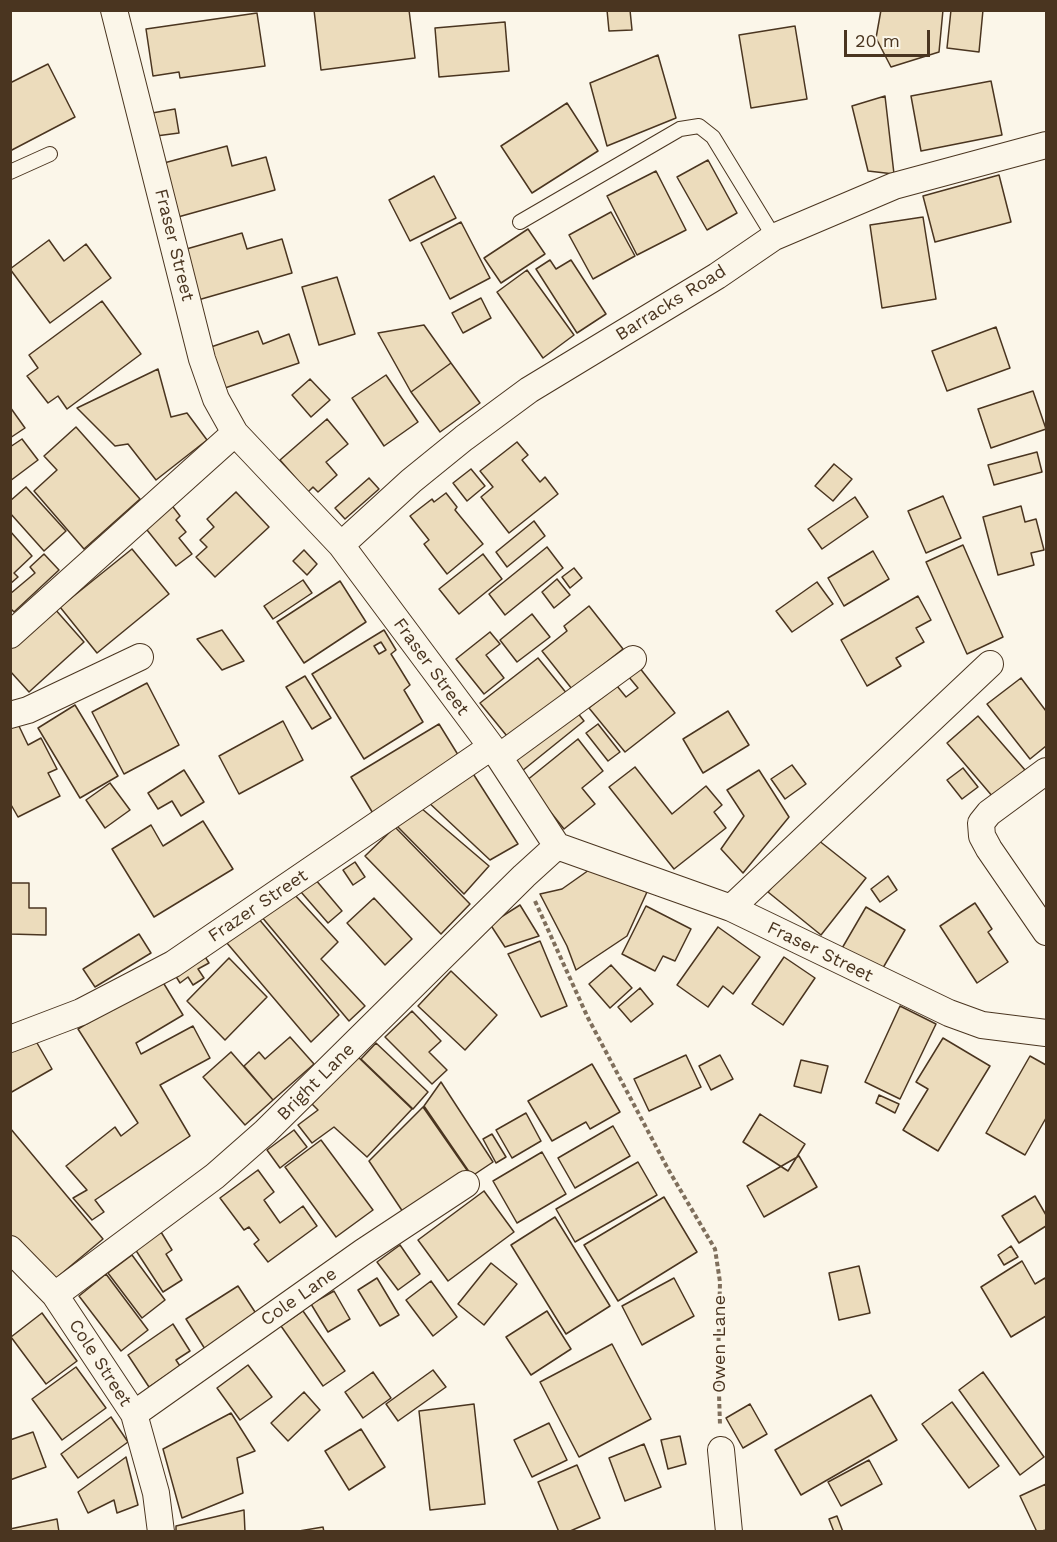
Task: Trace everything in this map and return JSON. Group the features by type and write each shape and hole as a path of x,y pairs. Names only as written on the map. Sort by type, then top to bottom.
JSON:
{"street":[{"name":"Fraser Street","path":"114,10 202,359 216,399 235,433 341,545 495,752 556,846 731,908 949,1013 982,1025 1047,1033"},
{"name":"Barracks Road","path":"341,545 411,481 529,390 717,276 774,237 894,186 1047,145"},
{"path":"10,635 235,433"},
{"path":"10,715 28,710 140,657"},
{"name":"Frazer Street","path":"10,1040 81,1012 173,964 633,659"},
{"path":"731,908 990,663"},
{"path":"1047,771 989,813 981,823 982,836 989,849 1047,932"},
{"name":"Bright Lane","path":"55,1295 215,1176 265,1132 556,846"},
{"name":"Cole Lane","path":"134,1414 363,1252 466,1184"},
{"name":"Cole Street","path":"10,1249 55,1295 134,1414 156,1493 160,1532"},
{"path":"721,1450 729,1532"}],"lane":[{"path":"520,222 680,129 699,126 713,137 774,237"},
{"path":"10,172 50,154"}],"path":[{"name":"Owen Lane","path":"524,876 588,1018 668,1169 715,1249 720,1282 718,1364 721,1450"}],"building":[{"path":"314,10 409,10 415,58 321,70"},
{"path":"607,10 630,10 632,30 609,31"},
{"path":"881,10 943,10 939,52 891,67 876,38"},
{"path":"951,10 983,10 979,52 947,48"},
{"path":"257,13 265,66 180,78 179,72 153,76 146,29"},
{"path":"505,22 509,71 439,77 435,28"},
{"path":"795,26 807,99 751,108 739,35"},
{"path":"658,55 676,118 607,146 590,83"},
{"path":"48,64 75,117 10,151 10,83"},
{"path":"991,81 1002,135 921,151 911,96"},
{"path":"885,96 894,174 868,171 852,106"},
{"path":"567,103 598,151 532,193 501,146"},
{"path":"175,109 179,133 156,136 152,113"},
{"path":"227,146 232,166 266,157 275,190 178,217 164,163"},
{"path":"708,160 737,213 707,230 677,177"},
{"path":"656,171 686,230 637,255 607,196"},
{"path":"999,175 1011,222 935,242 923,196"},
{"path":"434,176 456,218 410,241 389,200"},
{"path":"611,212 635,256 593,279 569,235"},
{"path":"923,217 936,299 882,308 870,225"},
{"path":"461,222 490,278 450,299 421,243"},
{"path":"528,229 545,254 501,283 484,258"},
{"path":"242,233 247,249 282,239 292,273 198,300 183,250"},
{"path":"49,240 64,261 86,244 111,278 50,323 10,269"},
{"path":"550,260 556,269 571,260 606,314 577,333 536,269"},
{"path":"527,270 574,335 543,358 497,292"},
{"path":"337,277 355,334 319,345 302,287"},
{"path":"481,298 491,318 463,333 452,313"},
{"path":"102,301 141,354 67,409 58,396 48,403 27,376 38,368 29,355"},
{"path":"424,325 451,363 411,392 378,333"},
{"path":"996,327 1010,368 947,391 932,351"},
{"path":"258,331 263,344 289,334 299,363 222,389 208,348"},
{"path":"451,363 480,403 440,432 411,392"},
{"path":"158,369 171,417 187,413 207,440 156,480 128,444 115,446 77,408"},
{"path":"386,375 418,422 384,446 352,398"},
{"path":"310,379 330,400 311,417 292,395"},
{"path":"1033,391 1046,429 991,448 978,409"},
{"path":"10,407 25,428 10,438"},
{"path":"327,419 348,444 326,462 337,475 318,492 313,487 308,492 280,460"},
{"path":"76,427 140,499 84,549 34,491 57,470 44,456"},
{"path":"22,439 38,460 10,481 10,447"},
{"path":"517,442 528,455 522,460 540,482 545,477 558,494 509,533 481,497 493,487 480,471"},
{"path":"1037,452 1042,472 994,485 988,465"},
{"path":"834,464 852,479 833,501 815,486"},
{"path":"471,469 485,486 467,501 453,483"},
{"path":"369,478 379,489 345,519 335,508"},
{"path":"26,487 66,531 44,551 10,513 10,501"},
{"path":"236,492 269,527 215,577 196,557 207,547 200,540 214,527 207,519"},
{"path":"446,493 457,507 455,510 483,544 447,574 424,544 429,540 410,516 432,499 434,502"},
{"path":"943,496 961,538 926,553 908,511"},
{"path":"855,497 868,517 822,549 808,529"},
{"path":"170,503 180,516 176,520 186,532 179,538 192,554 176,566 143,525"},
{"path":"1021,506 1025,522 1036,519 1044,550 1031,553 1034,565 998,575 983,517"},
{"path":"534,521 545,536 507,567 496,552"},
{"path":"10,531 32,556 14,573 18,577 10,584"},
{"path":"963,545 1003,637 967,654 926,562"},
{"path":"547,547 563,568 505,615 489,594"},
{"path":"132,549 169,594 97,653 60,607"},
{"path":"304,550 317,564 307,575 293,561"},
{"path":"873,551 889,579 844,606 828,578"},
{"path":"44,554 59,570 14,612 10,608 10,594 35,573 30,567"},
{"path":"483,554 502,579 459,614 439,589"},
{"path":"574,568 582,578 570,588 562,577"},
{"path":"557,579 570,595 554,608 542,592"},
{"path":"303,580 312,593 273,619 264,606"},
{"path":"340,581 366,622 304,663 277,622"},
{"path":"817,582 833,604 792,632 776,611"},
{"path":"918,596 931,620 916,628 924,642 896,658 901,666 867,686 841,640"},
{"path":"589,606 623,649 572,689 542,651 567,631 564,626"},
{"path":"54,608 84,642 29,692 10,671 10,649"},
{"path":"532,614 550,637 517,662 500,640"},
{"path":"222,630 244,661 222,670 197,639"},
{"path":"384,630 396,650 391,654 410,685 404,690 423,722 364,759 312,674","holes":["381,642 386,650 379,654 374,646"]},
{"path":"490,632 500,644 486,655 504,678 484,694 456,659"},
{"path":"538,658 568,695 511,741 480,703"},
{"path":"639,667 675,713 625,752 589,708 617,686 626,697 638,688 628,676"},
{"path":"305,676 331,718 312,729 286,687"},
{"path":"1021,678 1046,711 1046,746 1030,759 987,704"},
{"path":"147,683 179,745 124,774 92,712"},
{"path":"75,705 118,776 80,798 38,728"},
{"path":"573,707 584,721 517,775 506,761"},
{"path":"728,711 749,745 703,773 683,739"},
{"path":"978,716 1025,770 993,797 947,743"},
{"path":"283,721 303,760 239,794 219,756"},
{"path":"18,724 28,745 41,738 57,769 48,773 60,796 18,817 10,803 10,728"},
{"path":"439,724 460,758 374,815 351,777"},
{"path":"598,724 620,752 608,761 586,733"},
{"path":"578,739 603,771 582,788 595,804 564,829 526,781"},
{"path":"792,765 806,784 785,799 771,779"},
{"path":"635,767 672,814 706,786 722,805 714,812 726,828 674,869 609,787"},
{"path":"963,768 978,787 962,799 947,780"},
{"path":"184,770 204,802 181,816 172,801 158,809 148,793"},
{"path":"759,770 789,817 743,873 721,849 744,816 727,790"},
{"path":"472,772 518,844 490,860 426,800"},
{"path":"110,783 130,810 105,828 86,800"},
{"path":"421,808 489,866 464,894 394,823"},
{"path":"203,821 233,869 154,917 112,849 151,825 163,846"},
{"path":"395,827 470,904 441,934 365,856"},
{"path":"813,836 866,878 821,935 768,892"},
{"path":"355,862 365,877 353,885 343,870"},
{"path":"589,870 647,892 627,936 576,970 567,946 540,894 562,889"},
{"path":"888,876 897,890 880,902 871,889"},
{"path":"315,879 342,911 328,923 301,892"},
{"path":"10,883 29,883 29,908 46,908 46,935 10,934"},
{"path":"294,894 338,942 321,959 365,1006 349,1021 261,916"},
{"path":"374,898 412,939 385,965 347,923"},
{"path":"975,903 992,929 988,932 1008,962 977,983 940,926"},
{"path":"520,905 539,936 505,947 490,924"},
{"path":"646,906 691,929 675,961 663,956 655,971 622,954"},
{"path":"866,907 905,930 880,973 841,950"},
{"path":"258,918 339,1015 311,1042 221,936"},
{"path":"718,927 760,957 733,994 723,986 708,1007 677,985"},
{"path":"139,934 151,953 95,987 83,969"},
{"path":"540,941 567,1006 541,1017 508,954"},
{"path":"202,952 209,963 198,969 204,978 193,985 188,977 180,983 172,970"},
{"path":"784,957 815,978 783,1025 752,1004"},
{"path":"229,958 267,997 225,1040 187,1001"},
{"path":"611,965 632,988 610,1008 589,984"},
{"path":"451,971 497,1015 465,1050 418,1006"},
{"path":"161,979 183,1015 136,1043 141,1054 193,1026 210,1058 160,1085 190,1136 95,1200 104,1212 92,1220 73,1198 87,1190 66,1166 115,1127 121,1136 138,1123 78,1029"},
{"path":"640,988 653,1004 631,1022 618,1007"},
{"path":"900,1006 936,1024 900,1099 865,1082"},
{"path":"412,1011 441,1041 429,1052 447,1070 432,1084 385,1037"},
{"path":"33,1036 52,1069 10,1093 10,1049"},
{"path":"290,1037 314,1064 273,1100 244,1066 259,1052 265,1059"},
{"path":"943,1038 990,1066 938,1151 903,1130 928,1089 916,1082"},
{"path":"376,1043 428,1092 413,1109 361,1059"},
{"path":"231,1052 273,1100 245,1125 203,1077"},
{"path":"686,1055 701,1087 649,1111 634,1079"},
{"path":"720,1055 733,1079 711,1090 699,1066"},
{"path":"357,1056 412,1109 367,1157 334,1127 312,1143 298,1125 318,1110 312,1104"},
{"path":"1030,1056 1046,1065 1046,1118 1025,1155 986,1133"},
{"path":"801,1060 828,1066 821,1093 794,1086"},
{"path":"592,1064 620,1112 590,1129 586,1122 552,1141 528,1101"},
{"path":"441,1082 493,1162 472,1176 424,1106"},
{"path":"879,1095 899,1104 895,1113 876,1103"},
{"path":"423,1107 469,1173 407,1218 369,1161"},
{"path":"526,1113 541,1141 512,1158 496,1130"},
{"path":"760,1114 805,1144 788,1171 743,1142"},
{"path":"613,1126 630,1156 575,1188 558,1158"},
{"path":"10,1128 103,1239 49,1284 10,1238"},
{"path":"294,1130 307,1147 280,1168 267,1150"},
{"path":"492,1134 506,1157 496,1163 483,1139"},
{"path":"321,1140 373,1210 336,1237 285,1167"},
{"path":"542,1152 566,1194 517,1223 493,1181"},
{"path":"799,1156 817,1187 764,1217 747,1186"},
{"path":"638,1162 657,1195 575,1242 556,1209"},
{"path":"258,1170 274,1192 264,1200 280,1223 303,1206 317,1226 268,1262 254,1244 259,1240 249,1227 244,1230 220,1198"},
{"path":"484,1191 514,1232 448,1281 418,1240"},
{"path":"1035,1196 1046,1215 1046,1226 1019,1243 1002,1216"},
{"path":"664,1197 697,1252 618,1301 584,1245"},
{"path":"555,1217 610,1306 566,1334 511,1245"},
{"path":"161,1232 172,1250 166,1254 182,1280 163,1292 135,1249"},
{"path":"400,1245 420,1274 398,1290 377,1262"},
{"path":"1011,1246 1018,1257 1004,1265 998,1255"},
{"path":"132,1255 165,1300 142,1318 108,1273"},
{"path":"1022,1261 1035,1284 1045,1278 1046,1316 1011,1337 981,1287"},
{"path":"491,1263 517,1284 484,1325 458,1304"},
{"path":"859,1266 870,1313 839,1320 829,1273"},
{"path":"106,1274 148,1330 121,1351 79,1296"},
{"path":"377,1278 399,1315 380,1326 358,1290"},
{"path":"674,1278 694,1316 642,1345 622,1306"},
{"path":"431,1281 457,1317 433,1336 406,1300"},
{"path":"238,1286 257,1315 205,1349 186,1319"},
{"path":"334,1291 350,1319 328,1332 311,1304"},
{"path":"303,1311 345,1371 323,1386 281,1326"},
{"path":"547,1311 571,1349 531,1375 506,1337"},
{"path":"42,1313 77,1361 46,1384 11,1337"},
{"path":"173,1324 190,1351 176,1360 180,1366 149,1387 128,1355"},
{"path":"612,1344 651,1419 579,1457 540,1382"},
{"path":"248,1365 272,1397 240,1420 217,1388"},
{"path":"76,1367 106,1408 62,1440 32,1399"},
{"path":"433,1370 446,1387 398,1421 386,1404"},
{"path":"373,1372 391,1398 363,1418 345,1392"},
{"path":"983,1372 1044,1457 1020,1475 959,1390"},
{"path":"304,1392 320,1410 288,1441 271,1423"},
{"path":"871,1395 897,1440 801,1495 775,1450"},
{"path":"952,1402 999,1466 969,1488 922,1424"},
{"path":"474,1404 485,1504 430,1510 419,1411"},
{"path":"750,1404 767,1434 743,1448 726,1418"},
{"path":"231,1413 255,1451 237,1458 243,1493 182,1518 163,1449"},
{"path":"111,1417 128,1442 78,1478 61,1454"},
{"path":"549,1423 567,1460 532,1477 514,1440"},
{"path":"361,1429 385,1467 349,1490 325,1451"},
{"path":"33,1432 46,1467 10,1480 10,1440"},
{"path":"680,1436 686,1464 668,1469 661,1440"},
{"path":"644,1444 661,1487 625,1501 609,1458"},
{"path":"126,1457 138,1505 117,1513 114,1500 88,1513 78,1492"},
{"path":"869,1460 882,1484 841,1506 828,1482"},
{"path":"577,1465 600,1518 568,1532 559,1532 538,1482"},
{"path":"1046,1484 1046,1530 1037,1532 1020,1496"},
{"path":"244,1510 245,1532 176,1532 176,1526"},
{"path":"837,1516 843,1532 834,1532 829,1519"},
{"path":"57,1519 59,1532 10,1532 10,1529"},
{"path":"323,1527 324,1532 293,1532"}]}
